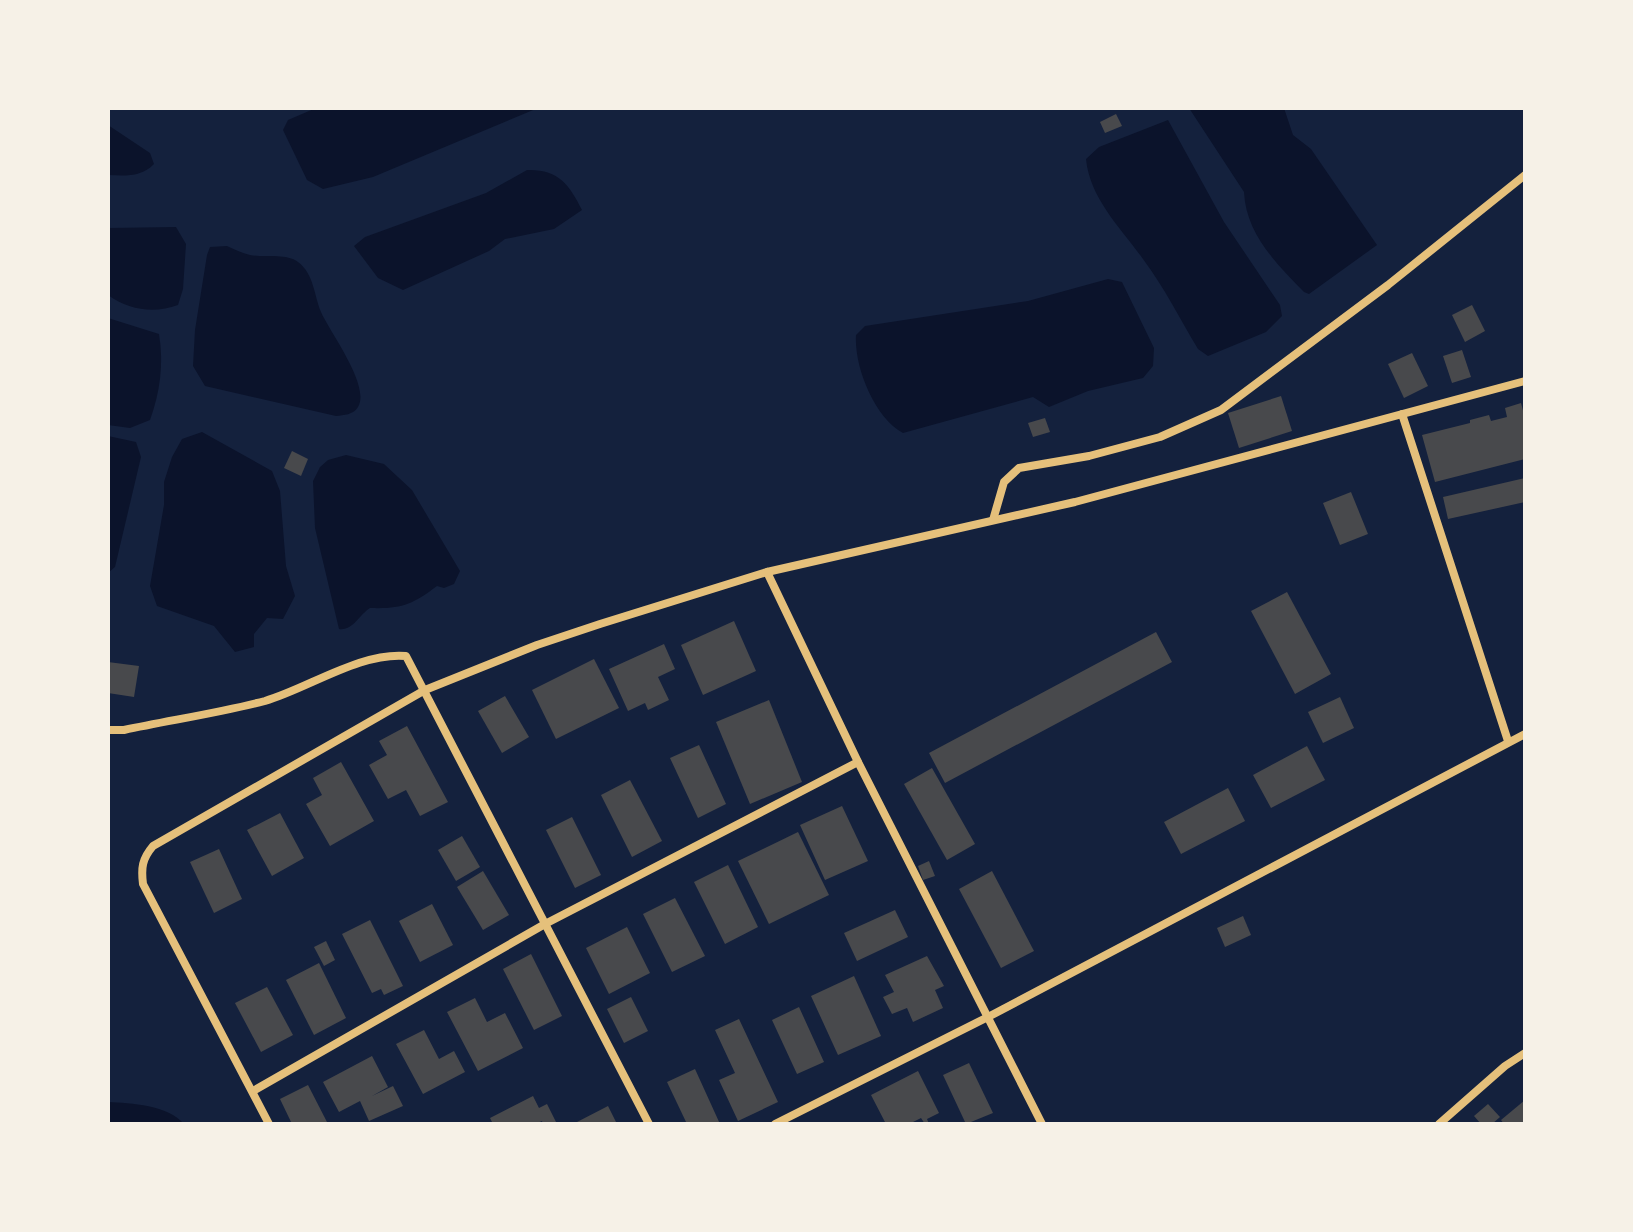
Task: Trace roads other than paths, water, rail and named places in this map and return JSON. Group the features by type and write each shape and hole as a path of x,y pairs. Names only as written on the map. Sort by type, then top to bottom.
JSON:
{"street":[{"path":"993,520 1004,482 1019,468 1089,456 1160,437 1221,410 1388,285 1525,175"},
{"path":"269,1124 143,884 141,869 144,857 153,846 425,690 537,645 767,572 1075,502 1525,381"},
{"path":"1402,414 1508,741"},
{"path":"767,572 858,762 1042,1124"},
{"path":"108,730 124,730 266,700 360,664 392,655 406,656 649,1124"},
{"path":"775,1124 988,1017 1525,734"},
{"path":"253,1091 545,924 858,762"},
{"path":"1439,1124 1505,1066 1525,1053"}],"water":[{"path":"316,108 538,108 373,177 323,189 307,180 283,130 288,120"},
{"path":"1189,108 1284,108 1293,135 1311,149 1377,245 1309,294 1304,292 1264,247 1250,221 1244,192"},
{"path":"1168,120 1224,222 1280,305 1282,316 1266,332 1208,356 1198,349 1158,281 1100,200 1086,159 1099,147"},
{"path":"108,125 150,153 154,164 139,173 108,175"},
{"path":"527,170 555,175 567,186 582,210 554,229 505,239 489,251 403,290 378,278 354,246 365,237 486,193"},
{"path":"176,227 186,244 183,289 178,305 142,309 108,295 108,228"},
{"path":"227,246 250,255 293,259 303,267 321,312 359,386 360,398 354,412 336,416 205,386 193,366 195,330 210,247"},
{"path":"1108,279 1122,282 1154,348 1153,366 1143,378 1088,391 1049,407 1033,397 903,433 883,415 868,390 856,347 856,335 865,326 1028,301"},
{"path":"108,318 159,334 159,388 150,420 130,428 108,425"},
{"path":"202,432 272,471 280,491 286,566 295,596 283,619 267,618 254,634 254,647 235,652 214,626 157,606 150,586 164,505 164,482 172,457 182,439"},
{"path":"108,436 136,442 141,457 115,567 108,573"},
{"path":"346,455 384,464 412,490 460,571 454,584 444,588 437,586 406,604 370,608 352,625 339,629 315,528 313,481 320,467 328,460"},
{"path":"108,1102 159,1109 184,1124 108,1124"}]}
